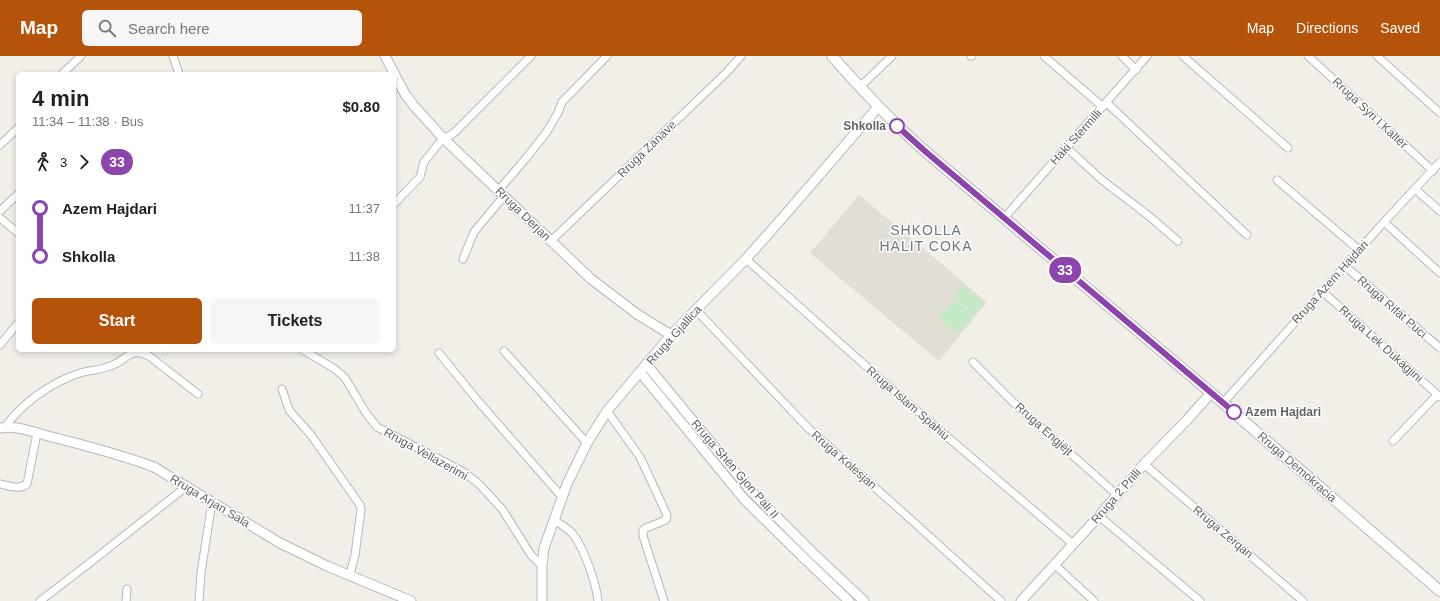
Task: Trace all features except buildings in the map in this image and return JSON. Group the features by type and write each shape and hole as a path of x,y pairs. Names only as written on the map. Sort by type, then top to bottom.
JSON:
{"main road":[{"name":"Rruga Demokracia","path":"832,56 878,107 926,152 1211,392 1440,591"}],"street":[{"path":"64,72 81,56"},
{"path":"173,56 177,72"},
{"name":"Rruga Derjan","path":"385,56 392,72"},
{"path":"396,202 420,177 424,162 440,142 455,132 531,56"},
{"path":"463,259 474,232 527,157 546,133 558,114 562,102 607,56"},
{"name":"Rruga Zanave","path":"551,241 727,72 741,56"},
{"path":"860,87 892,56"},
{"path":"1044,56 1105,105 1247,235"},
{"path":"1122,56 1136,70"},
{"name":"Haki Stermilli","path":"1004,218 1147,56"},
{"path":"1183,56 1288,148"},
{"name":"Rruga Syri I Kaltër","path":"1308,56 1433,171"},
{"path":"1377,56 1440,113"},
{"name":"Rruga Derjan","path":"396,82 414,106 444,139 591,279 637,314 671,335"},
{"name":"Rruga Gjallica","path":"542,601 542,566 544,548 567,484 587,443 607,411 671,335 746,259 878,107"},
{"path":"0,145 16,130"},
{"path":"1067,148 1102,180 1178,241"},
{"name":"Rruga Azem Hajdari","path":"1223,403 1384,222 1440,162"},
{"path":"1278,180 1359,250"},
{"path":"1415,189 1440,211"},
{"path":"0,211 16,196"},
{"path":"0,218 16,232"},
{"path":"1384,222 1440,273"},
{"name":"Rruga Islam Spahiu","path":"746,259 896,393 1073,544"},
{"name":"Rruga Rifat Puci","path":"1345,266 1440,348"},
{"name":"Rruga Lek Dukagjini","path":"1322,291 1439,396"},
{"name":"Rruga Kolesjan","path":"696,310 808,428 1001,601"},
{"path":"0,345 16,325"},
{"path":"504,351 587,443"},
{"path":"3,428 23,406 58,383 77,374 112,366 132,353 137,352 149,356 198,394"},
{"name":"Rruga Vellazerimi","path":"306,352 335,369 345,378 372,422 377,427 465,473 479,484 502,509 531,555 542,566"},
{"path":"439,353 478,401 562,497"},
{"name":"Rruga Engjëjt","path":"973,362 1015,404 1116,494"},
{"name":"Rruga Shën Gjon Pali II","path":"646,364 750,490 864,601"},
{"name":"Rruga Shën Gjon Pali II","path":"640,372 744,499 849,601"},
{"path":"282,389 289,410 311,435 360,505 361,510 355,555 350,574"},
{"name":"Rruga 2 Prilli","path":"1021,601 1099,516 1116,494 1187,420 1211,392"},
{"path":"1393,441 1439,396"},
{"path":"607,411 640,457 667,515 666,520 643,530 643,536 664,601"},
{"name":"Rruga Arjan Sala","path":"3,428 37,433 131,459 154,467 280,543 327,566 350,574 412,601"},
{"path":"0,484 19,487 24,487 27,484 37,433"},
{"name":"Rruga Zerqan","path":"1144,464 1303,601"},
{"path":"40,601 187,486"},
{"path":"199,601 201,573 212,502"},
{"path":"1099,516 1200,601"},
{"path":"554,520 571,532 581,548 592,575 598,601"},
{"path":"1054,564 1094,601"},
{"path":"126,601 127,589"}],"shaded area":[{"path":"859,195 987,302 939,361 810,253"}],"green space":[{"path":"963,285 984,303 975,314 954,296"},
{"path":"955,299 974,315 958,334 939,318"}],"bus line":[{"name":"33","path":"897,126 1234,412"}],"place":[{"name":"Shkolla","path":"897,126"},
{"name":"Azem Hajdari","path":"1234,412"}],"district":[{"name":"SHKOLLA HALIT COKA","path":"926,238"}]}
